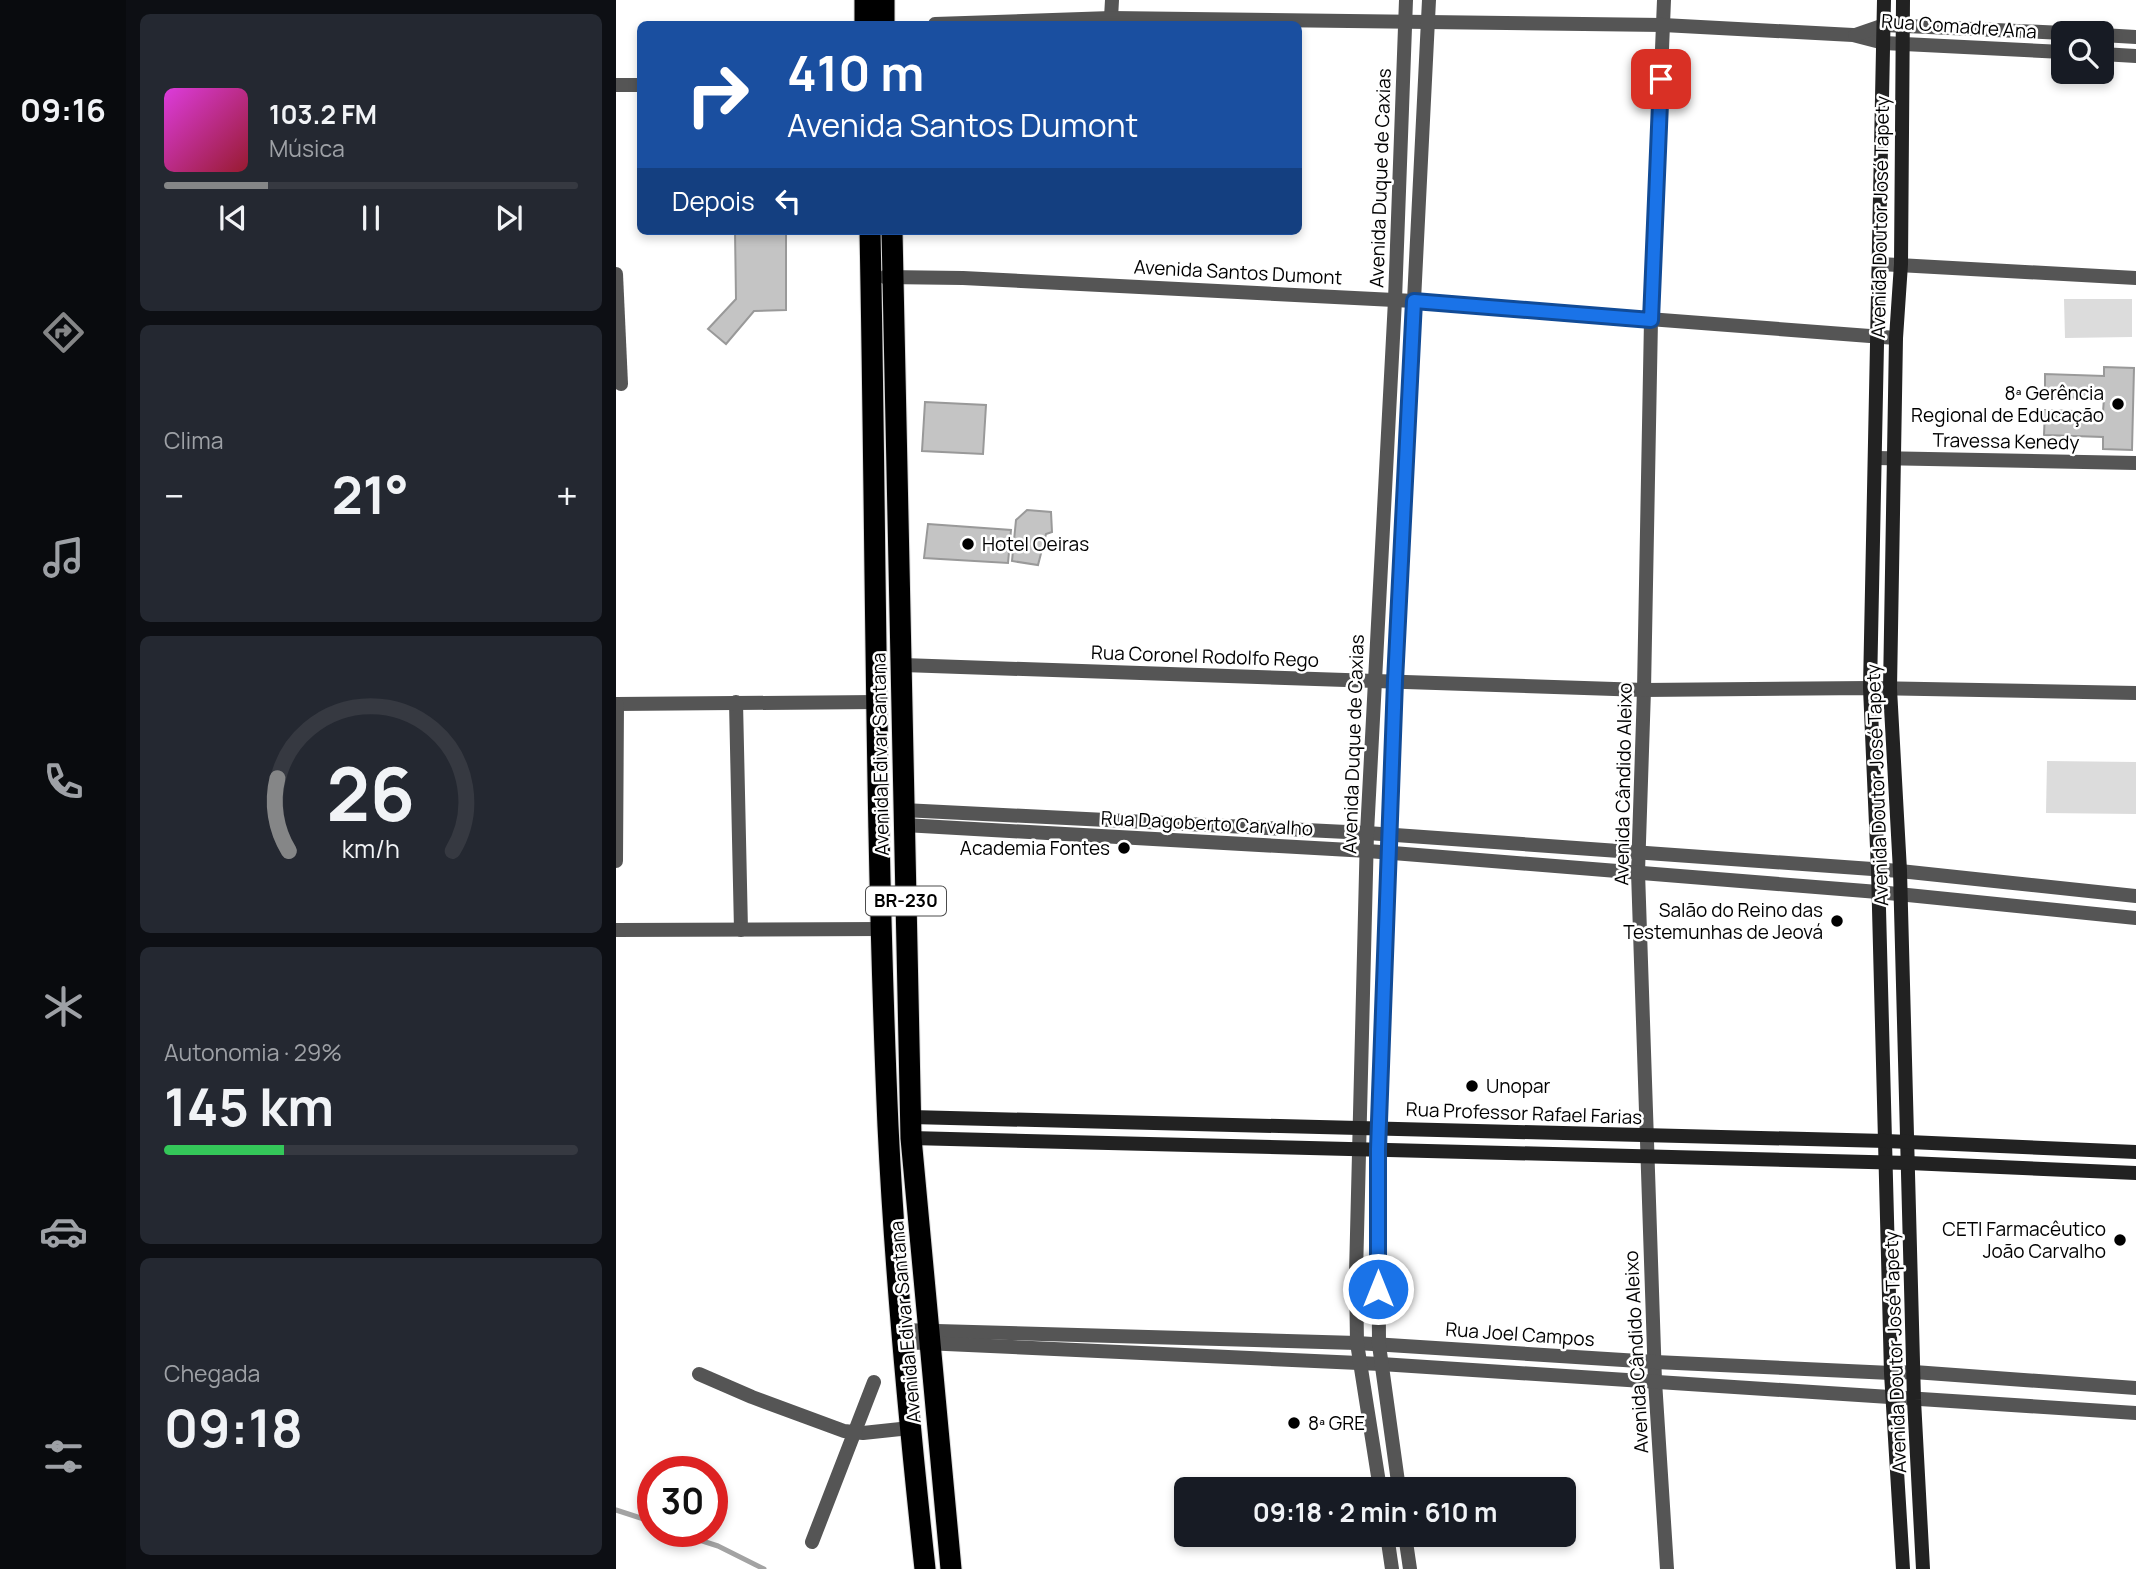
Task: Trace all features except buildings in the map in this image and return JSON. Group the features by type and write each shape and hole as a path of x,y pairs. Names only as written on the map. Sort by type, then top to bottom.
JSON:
{"highway":[{"path":"865,0 865,21"},
{"path":"884,0 884,21"},
{"name":"Avenida Edivar Santana","path":"870,235 874,556 888,1128 901,1336 925,1569"},
{"name":"Avenida Edivar Santana","path":"892,235 893,374 903,665 903,818 911,1127 951,1569"},
{"path":"874,556 898,553"}],"street":[{"path":"1111,18 1112,0"},
{"name":"Avenida Duque de Caxias","path":"1378,1477 1357,1343 1358,1150 1367,833 1395,300 1406,0"},
{"name":"Avenida Duque de Caxias","path":"1397,1477 1379,1345 1378,1149 1395,681 1429,0"},
{"name":"Avenida Cândido Aleixo","path":"1664,0 1651,320 1638,872 1655,1381 1667,1569"},
{"name":"Avenida Doutor José Tapety","path":"1884,0 1881,264 1870,688 1878,870 1891,1373 1903,1569"},
{"name":"Avenida Doutor José Tapety","path":"1903,0 1901,264 1896,338 1890,689 1900,872 1914,1400 1923,1569"},
{"name":"Rua Comadre Ana","path":"1023,21 1111,18 1663,25 1853,35 1884,43 2051,51"},
{"name":"Rua Comadre Ana","path":"1853,35 1884,25 2051,32"},
{"path":"2114,36 2136,37"},
{"path":"2114,55 2136,56"},
{"path":"616,85 637,85"},
{"path":"1881,264 2136,278"},
{"path":"616,274 621,384"},
{"name":"Avenida Santos Dumont","path":"871,278 963,278 1414,301 1896,338"},
{"name":"Travessa Kenedy","path":"1876,458 2136,463"},
{"name":"Rua Coronel Rodolfo Rego","path":"903,665 1644,690 1870,688 2136,693"},
{"path":"736,702 741,930"},
{"path":"616,862 616,704 877,702"},
{"name":"Rua Dagoberto Carvalho","path":"903,818 1389,834 1878,870 2136,896"},
{"name":"Rua Dagoberto Carvalho","path":"903,818 1638,872 1900,894 2136,918"},
{"path":"616,930 882,929"},
{"name":"Rua Professor Rafael Farias","path":"911,1127 1379,1128 1886,1141 2136,1152"},
{"name":"Rua Professor Rafael Farias","path":"911,1127 1358,1150 1909,1163 2136,1173"},
{"name":"Rua Joel Campos","path":"901,1336 1357,1343 1655,1362 1914,1372 2136,1388"},
{"name":"Rua Joel Campos","path":"929,1337 2136,1413"},
{"path":"699,1374 830,1427 853,1432 910,1428"},
{"path":"812,1542 874,1382"},
{"path":"1389,1547 1392,1569"},
{"path":"1407,1547 1410,1569"}],"shaded area":[{"path":"2064,299 2132,299 2132,337 2065,338"},
{"path":"2047,761 2136,762 2136,814 2046,813"}],"waterway":[{"path":"616,1510 637,1517"},
{"path":"720,1547 764,1569"}],"place":[{"name":"8ª Gerência Regional de Educação","path":"2118,404"},
{"name":"Hotel Oeiras","path":"968,544"},
{"name":"Academia Fontes","path":"1124,848"},
{"name":"Salão do Reino das Testemunhas de Jeová","path":"1837,921"},
{"name":"Unopar","path":"1472,1086"},
{"name":"CETI Farmacêutico João Carvalho","path":"2120,1240"},
{"name":"8ª GRE","path":"1294,1423"}],"route":[{"path":"1378,1289 1378,1149 1389,834 1414,301 1651,320 1661,79"}]}
